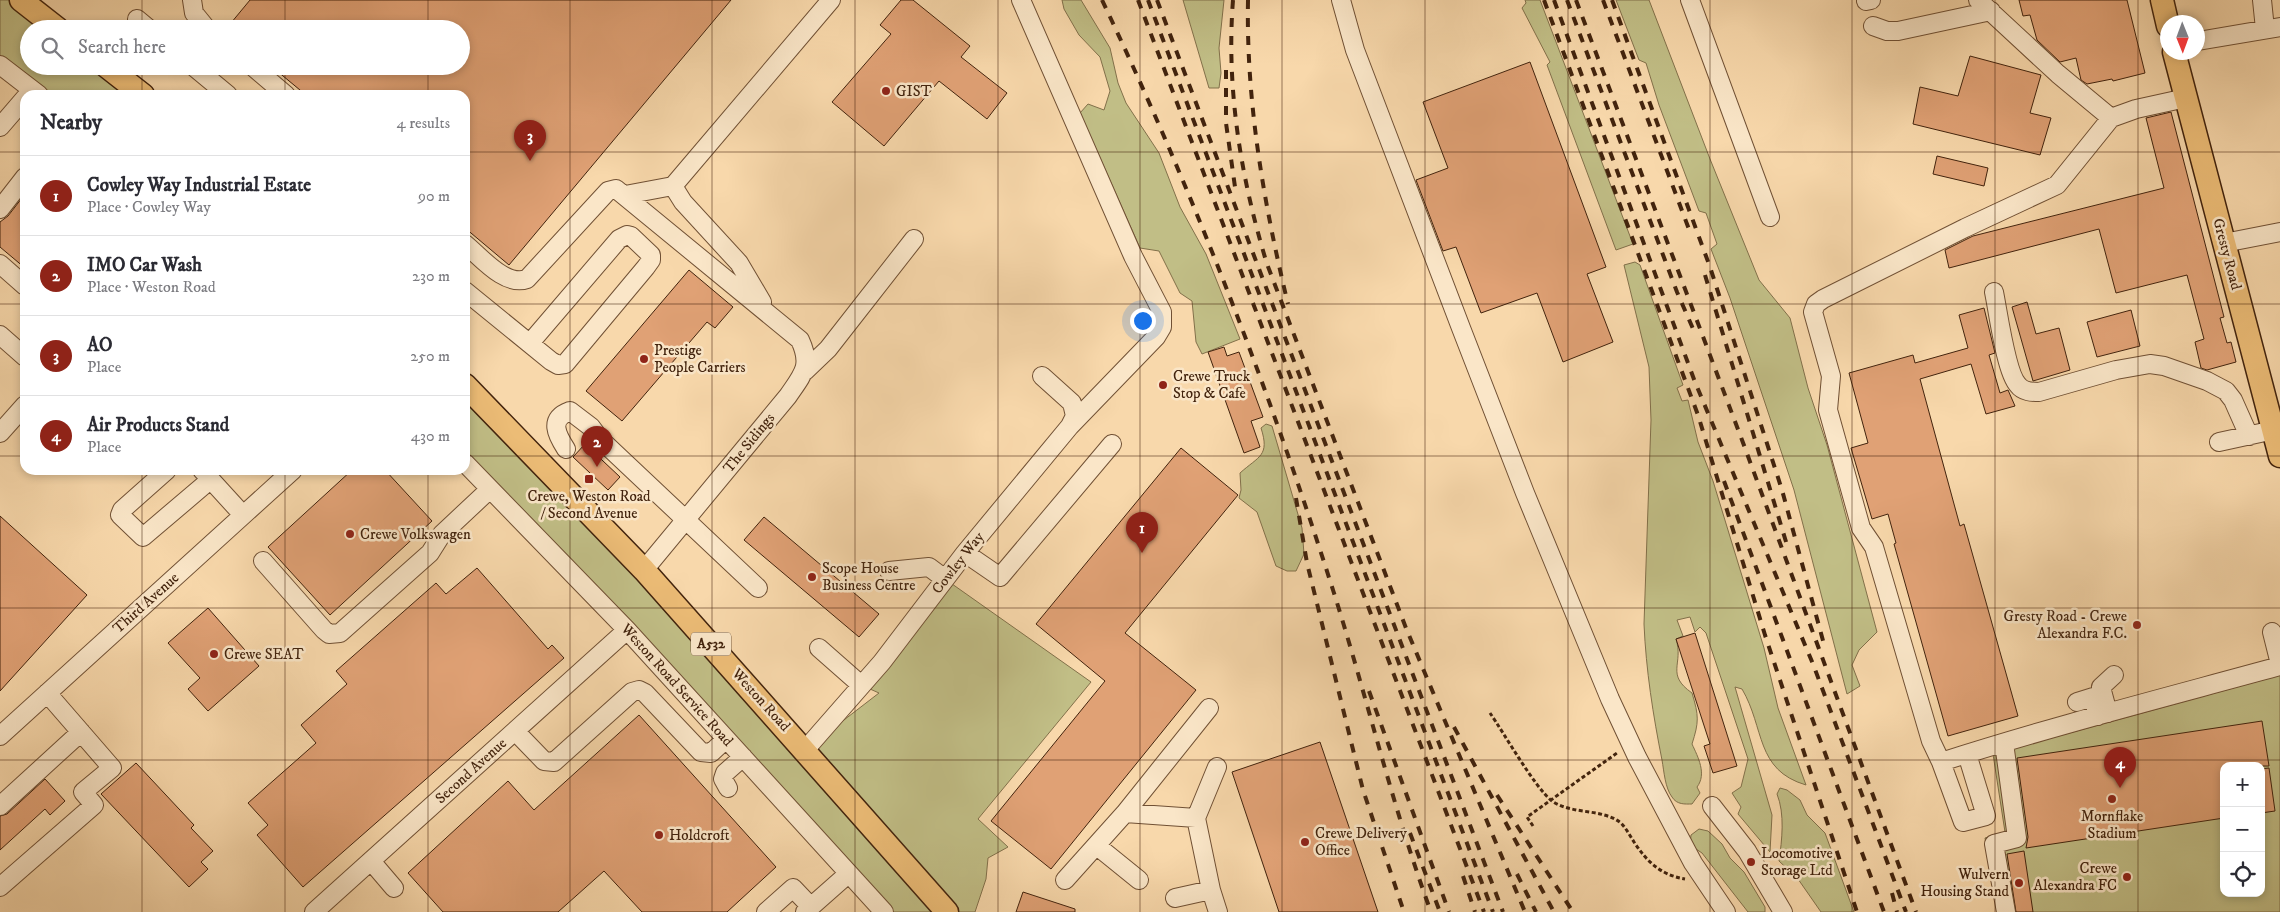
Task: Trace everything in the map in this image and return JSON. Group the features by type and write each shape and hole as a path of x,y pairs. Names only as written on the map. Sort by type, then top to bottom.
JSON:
{"main road":[{"path":"21,0 47,20"},
{"path":"2162,0 2165,15"},
{"name":"Gresty Road","path":"2176,60 2224,243 2273,397 2274,430 2280,456"},
{"path":"117,75 137,90"},
{"name":"Weston Road","path":"470,390 644,570 806,750 947,912"}],"street":[{"path":"192,0 194,14 199,20"},
{"path":"625,195 673,186 831,0"},
{"name":"Cowley Way","path":"806,750 882,662 964,553 1070,426 1156,337 1162,327 1162,312 1133,256 1021,0"},
{"path":"1340,0 1355,50 1524,492 1630,743 1696,869 1726,912"},
{"path":"1690,0 1770,217"},
{"path":"2205,40 2272,28 2262,0"},
{"path":"1872,26 1887,31 1898,31 1985,5 2058,74 2111,118"},
{"path":"0,65 27,90"},
{"path":"204,75 222,90"},
{"path":"263,75 280,90"},
{"path":"1967,754 1986,816 1963,822 1941,762 1931,742 1874,547 1861,528 1858,519 1828,410 1832,376 1813,312 1816,304 1823,299 1964,228 2057,185 2111,118 2136,109 2186,98"},
{"path":"0,127 20,106"},
{"path":"0,209 20,183"},
{"path":"673,186 683,202 738,263 769,313"},
{"path":"470,248 508,280 519,282 527,279 608,191 616,189 800,340 805,351 805,371"},
{"path":"2224,243 2280,232"},
{"path":"470,296 551,362 558,365 565,364 646,267 651,260 651,254 631,236 627,235 619,240 530,343"},
{"name":"The Sidings","path":"644,570 788,396 805,371 828,348 914,239"},
{"path":"0,264 20,282"},
{"path":"1994,292 2011,373 2018,386 2027,391 2040,392 2125,368 2150,364 2164,366 2207,381 2226,391 2233,400 2249,436"},
{"path":"0,335 20,353"},
{"path":"1042,376 1072,402 1075,416 1070,426"},
{"path":"0,432 20,410"},
{"path":"566,449 556,434 556,428 560,419 570,411 591,427 600,439 685,521 758,588"},
{"path":"2219,442 2274,430"},
{"path":"964,553 1000,577 1112,444"},
{"name":"Weston Road Service Road","path":"470,468 627,630 884,912"},
{"path":"161,475 122,510 120,514 143,537 206,475 243,516"},
{"name":"Third Avenue","path":"0,736 288,475"},
{"path":"264,561 324,630 329,634 340,633 430,553 442,534 490,489"},
{"path":"890,571 929,567 944,579"},
{"name":"Second Avenue","path":"325,909 371,861 627,630"},
{"path":"1941,762 2280,665 2272,632"},
{"path":"819,648 861,685"},
{"path":"2103,715 2101,687 2114,675"},
{"path":"515,731 544,761 554,762 632,692 639,690 645,692 701,752 711,753 726,739"},
{"path":"0,887 94,804 84,792 112,768 47,693"},
{"path":"2077,702 2093,697 2103,715"},
{"path":"1065,880 1125,813 1209,708"},
{"path":"0,806 81,732"},
{"path":"2004,743 2016,838 1994,844 2006,912"},
{"path":"728,788 723,779 725,773 743,757"},
{"path":"1218,767 1196,818 1211,890 1218,912"},
{"path":"1712,806 1747,851 1784,912"},
{"path":"1125,813 1196,818"},
{"path":"1097,846 1139,880"},
{"path":"371,861 394,888"},
{"path":"766,912 793,888 808,910 848,874"},
{"path":"1175,898 1211,890"}],"path":[{"path":"1490,713 1540,787 1551,800 1570,808 1612,818 1622,824 1639,850 1656,870 1684,879 1696,869"},
{"path":"1533,826 1527,817 1630,743"}],"shaded area":[{"path":"0,0 21,0 47,20 20,20 20,75 117,75 137,90 30,90 0,67"},
{"path":"1062,0 1081,0 1110,48 1118,83 1126,103 1159,153 1180,207 1206,254 1240,339 1202,354 1196,342 1192,301 1180,293 1159,251 1140,248 1080,113 1088,104 1104,110 1110,91 1100,57 1079,35 1064,9"},
{"path":"1183,0 1224,0 1219,48 1221,73 1219,88 1209,88"},
{"path":"1525,0 1540,0 1633,244 1616,250 1547,65 1550,62 1522,8 1526,3"},
{"path":"1616,0 1649,0 1759,280 1790,318 1808,388 1827,445 1877,632 1859,650 1852,665 1860,686 1847,694 1794,490 1730,298 1711,249 1717,244 1706,213 1699,211 1659,105 1646,63 1639,60"},
{"path":"1635,262 1640,265 1683,385 1677,388 1682,401 1688,400 1698,442 1713,481 1764,648 1778,708 1806,785 1790,778 1778,769 1769,758 1742,689 1735,687 1772,815 1770,852 1738,814 1741,807 1732,793 1741,787 1748,759 1706,633 1700,627 1695,632 1690,617 1677,620 1683,636 1676,639 1678,648 1677,674 1679,680 1692,693 1696,708 1697,724 1692,744 1697,754 1701,771 1700,782 1697,787 1700,793 1692,804 1679,803 1674,800 1665,779 1650,692 1644,624 1651,420 1649,367 1624,265"},
{"path":"470,390 805,750 879,693 861,685 945,579 1091,682 978,819 1008,847 988,858 986,879 975,912 884,912 470,468"},
{"path":"1266,424 1272,426 1302,528 1304,554 1296,571 1287,571 1276,566 1257,512 1239,498 1241,490 1240,473 1261,455 1264,444 1261,428"},
{"name":"Mornflake Stadium","path":"2280,675 2280,912 1998,912 1985,838 2005,832 1993,754"},
{"path":"1780,788 1787,790 1800,800 1807,815 1825,833 1854,912 1821,912 1798,879 1779,861 1782,818 1777,794"},
{"path":"1699,829 1708,831 1722,844 1730,858 1744,872 1765,907 1765,912 1748,912 1702,853 1690,845 1691,835"}],"building":[{"path":"250,0 731,0 509,265 470,232 470,90 300,90 282,75 470,75 470,20 233,20"},
{"path":"901,0 913,0 970,46 961,57 1007,93 987,119 939,81 884,146 832,102 891,34 880,25"},
{"path":"2019,0 2127,0 2145,73 2113,81 2112,79 2087,84 2081,80 2076,58 2060,62 2037,40 2030,15 2023,16"},
{"path":"1970,56 2041,75 2030,113 2051,118 2040,155 1913,124 1920,87 1958,96"},
{"path":"1530,62 1606,267 1587,274 1613,342 1563,362 1537,293 1481,313 1456,247 1443,251 1416,180 1448,168 1423,102"},
{"path":"2171,112 2224,317 2220,318 2227,343 2231,342 2236,362 2207,370 2201,368 2195,342 2204,339 2187,275 2116,293 2099,229 1949,268 1945,250 1973,236 2164,188 2146,118"},
{"path":"1937,156 1988,168 1984,186 1933,174"},
{"path":"20,200 20,264 0,247 0,222 8,216"},
{"name":"Prestige People Carriers","path":"689,270 733,307 715,328 707,322 622,421 586,391"},
{"path":"2027,302 2036,334 2059,328 2070,370 2033,381 2012,307"},
{"path":"1984,308 1995,353 1989,355 2000,393 2008,390 2015,406 1986,414 1971,364 1920,379 1960,526 1964,524 2018,716 1948,736 1894,544 1896,543 1888,514 1872,519 1851,448 1868,443 1849,373 1913,355 1915,363 1968,348 1959,315"},
{"path":"2131,310 2140,346 2097,357 2087,322"},
{"path":"1224,347 1227,356 1239,352 1263,417 1251,421 1260,447 1244,453 1208,352"},
{"path":"585,444 620,477 608,490 573,457"},
{"path":"1181,448 1238,495 1125,633 1196,690 1051,869 991,821 1105,681 1036,624"},
{"name":"Crewe Volkswagen","path":"347,475 390,475 432,521 330,615 268,547"},
{"path":"0,516 87,595 0,691"},
{"name":"Scope House Business Centre","path":"764,517 879,614 859,637 744,540"},
{"path":"477,568 548,649 552,645 564,658 303,887 257,835 268,825 248,803 316,743 301,725 347,684 336,671 436,583 446,594"},
{"name":"Crewe SEAT","path":"208,608 259,666 208,711 188,689 200,678 168,643"},
{"path":"1695,633 1737,766 1713,773 1704,746 1710,744 1676,639"},
{"name":"Holdcroft","path":"639,715 776,867 727,912 642,912 604,871 558,912 443,912 408,873 508,781 534,810"},
{"path":"2262,721 2269,766 2265,766 2265,762 2220,762 2220,819 2026,848 2028,837 2017,758"},
{"name":"Crewe Delivery Office","path":"1320,742 1378,912 1279,912 1232,772"},
{"path":"136,763 194,825 191,828 213,851 201,862 208,869 189,887 101,794"},
{"path":"2265,768 2269,768 2275,811 2265,812 2265,807"},
{"path":"45,779 65,801 50,815 45,809 0,850 0,816 7,814"},
{"name":"Wulvern Housing Stand","path":"2024,851 2033,912 2016,912 2007,854"},
{"path":"1023,892 1075,909 1075,912 1016,912"}],"railway":[{"path":"1102,0 1167,144 1228,291 1256,365 1333,590 1404,832 1431,912"},
{"path":"1138,0 1484,912"},
{"path":"1148,0 1493,912"},
{"path":"1157,0 1503,912"},
{"path":"1233,0 1231,33 1232,67 1238,134 1250,199 1267,264 1406,628 1525,912"},
{"path":"1248,0 1248,38 1253,115 1271,229 1288,304"},
{"path":"1544,0 1698,415 1765,635 1857,912"},
{"path":"1554,0 1695,382 1813,664 1906,912"},
{"path":"1567,0 1677,292 1694,331"},
{"path":"1576,0 1742,440 1916,912"},
{"path":"1603,0 1690,232"},
{"path":"1612,0 1710,267 1782,490 1825,648"},
{"path":"1226,70 1226,123 1236,194"},
{"path":"1705,275 1787,545"},
{"path":"1724,481 1884,912"},
{"path":"1296,498 1307,563 1363,790 1404,912"},
{"path":"1369,691 1449,912"},
{"path":"1454,727 1554,912"},
{"path":"1497,795 1573,912"},
{"path":"1410,833 1440,912"},
{"path":"1517,874 1536,912"},
{"path":"1463,876 1475,912"},
{"path":"1892,893 1897,912"}],"place":[{"name":"GIST","path":"886,91"},
{"name":"AO","path":"530,161"},
{"name":"Prestige People Carriers","path":"644,359"},
{"name":"Crewe Truck Stop & Cafe","path":"1163,385"},
{"name":"IMO Car Wash","path":"597,467"},
{"name":"Crewe, Weston Road / Second Avenue","path":"589,479"},
{"name":"Crewe Volkswagen","path":"350,534"},
{"name":"Cowley Way Industrial Estate","path":"1142,553"},
{"name":"Scope House Business Centre","path":"812,577"},
{"name":"Gresty Road - Crewe Alexandra F.C.","path":"2137,625"},
{"name":"Crewe SEAT","path":"214,654"},
{"name":"Air Products Stand","path":"2120,788"},
{"name":"Mornflake Stadium","path":"2112,799"},
{"name":"Holdcroft","path":"659,835"},
{"name":"Crewe Delivery Office","path":"1305,842"},
{"name":"Locomotive Storage Ltd","path":"1751,862"},
{"name":"Crewe Alexandra FC","path":"2127,877"},
{"name":"Wulvern Housing Stand","path":"2019,883"}]}
